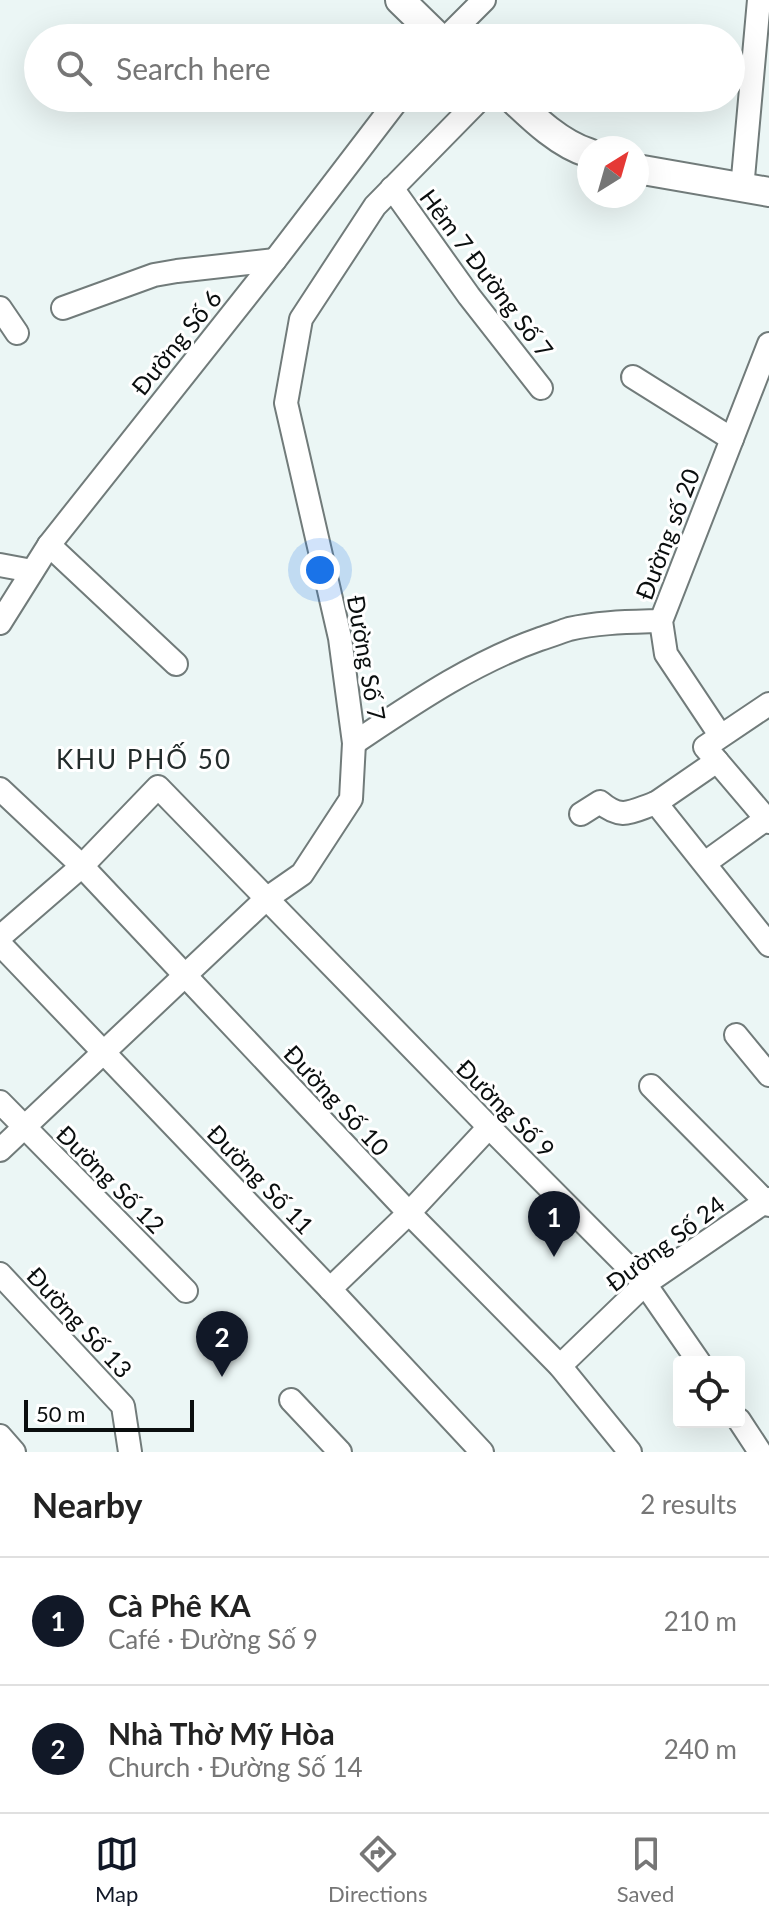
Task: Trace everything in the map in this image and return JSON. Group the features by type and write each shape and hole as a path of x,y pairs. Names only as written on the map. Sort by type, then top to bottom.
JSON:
{"main road":[{"path":"400,0 425,24"},
{"path":"527,112 577,149"},
{"path":"649,171 755,190"}],"street":[{"path":"460,24 484,0"},
{"path":"755,190 759,0"},
{"name":"Đường Số 6","path":"0,623 49,545 388,112"},
{"name":"Đường Số 7","path":"0,1150 266,899 302,874 351,799 354,743 340,638 286,403 301,319 375,206 467,112"},
{"name":"Hẻm 7 Đường Số 7","path":"392,188 469,296 541,388"},
{"path":"63,308 154,275 275,260"},
{"path":"0,308 17,333"},
{"name":"Đường số 20","path":"720,735 666,654 661,621 769,344"},
{"path":"633,377 732,439"},
{"path":"49,545 176,664"},
{"path":"0,565 32,571"},
{"path":"354,743 429,693 509,650 568,629 616,622 661,621"},
{"path":"711,871 768,821 705,747 720,735 767,710"},
{"path":"581,814 600,802 609,810 628,814 656,803 717,761"},
{"name":"Đường Số 9","path":"82,866 158,787 645,1284 695,1356"},
{"name":"Đường Số 10","path":"0,789 82,866 409,1213 560,1366 629,1451"},
{"path":"656,803 769,945"},
{"path":"0,937 82,866"},
{"name":"Đường Số 11","path":"0,944 482,1452"},
{"path":"736,1035 769,1075"},
{"path":"651,1086 768,1202"},
{"name":"Đường Số 12","path":"0,1102 186,1291"},
{"path":"330,1289 409,1213 489,1127"},
{"name":"Đường Số 24","path":"560,1366 645,1284 768,1202"},
{"name":"Đường Số 13","path":"0,1274 123,1406 130,1452"},
{"path":"291,1400 340,1452"},
{"path":"744,1428 760,1452"},
{"path":"0,1436 14,1452"}],"place":[{"name":"Cà Phê KA","path":"554,1257"},
{"name":"Nhà Thờ Mỹ Hòa","path":"222,1377"}],"district":[{"name":"KHU PHỐ 50","path":"144,759"}]}
